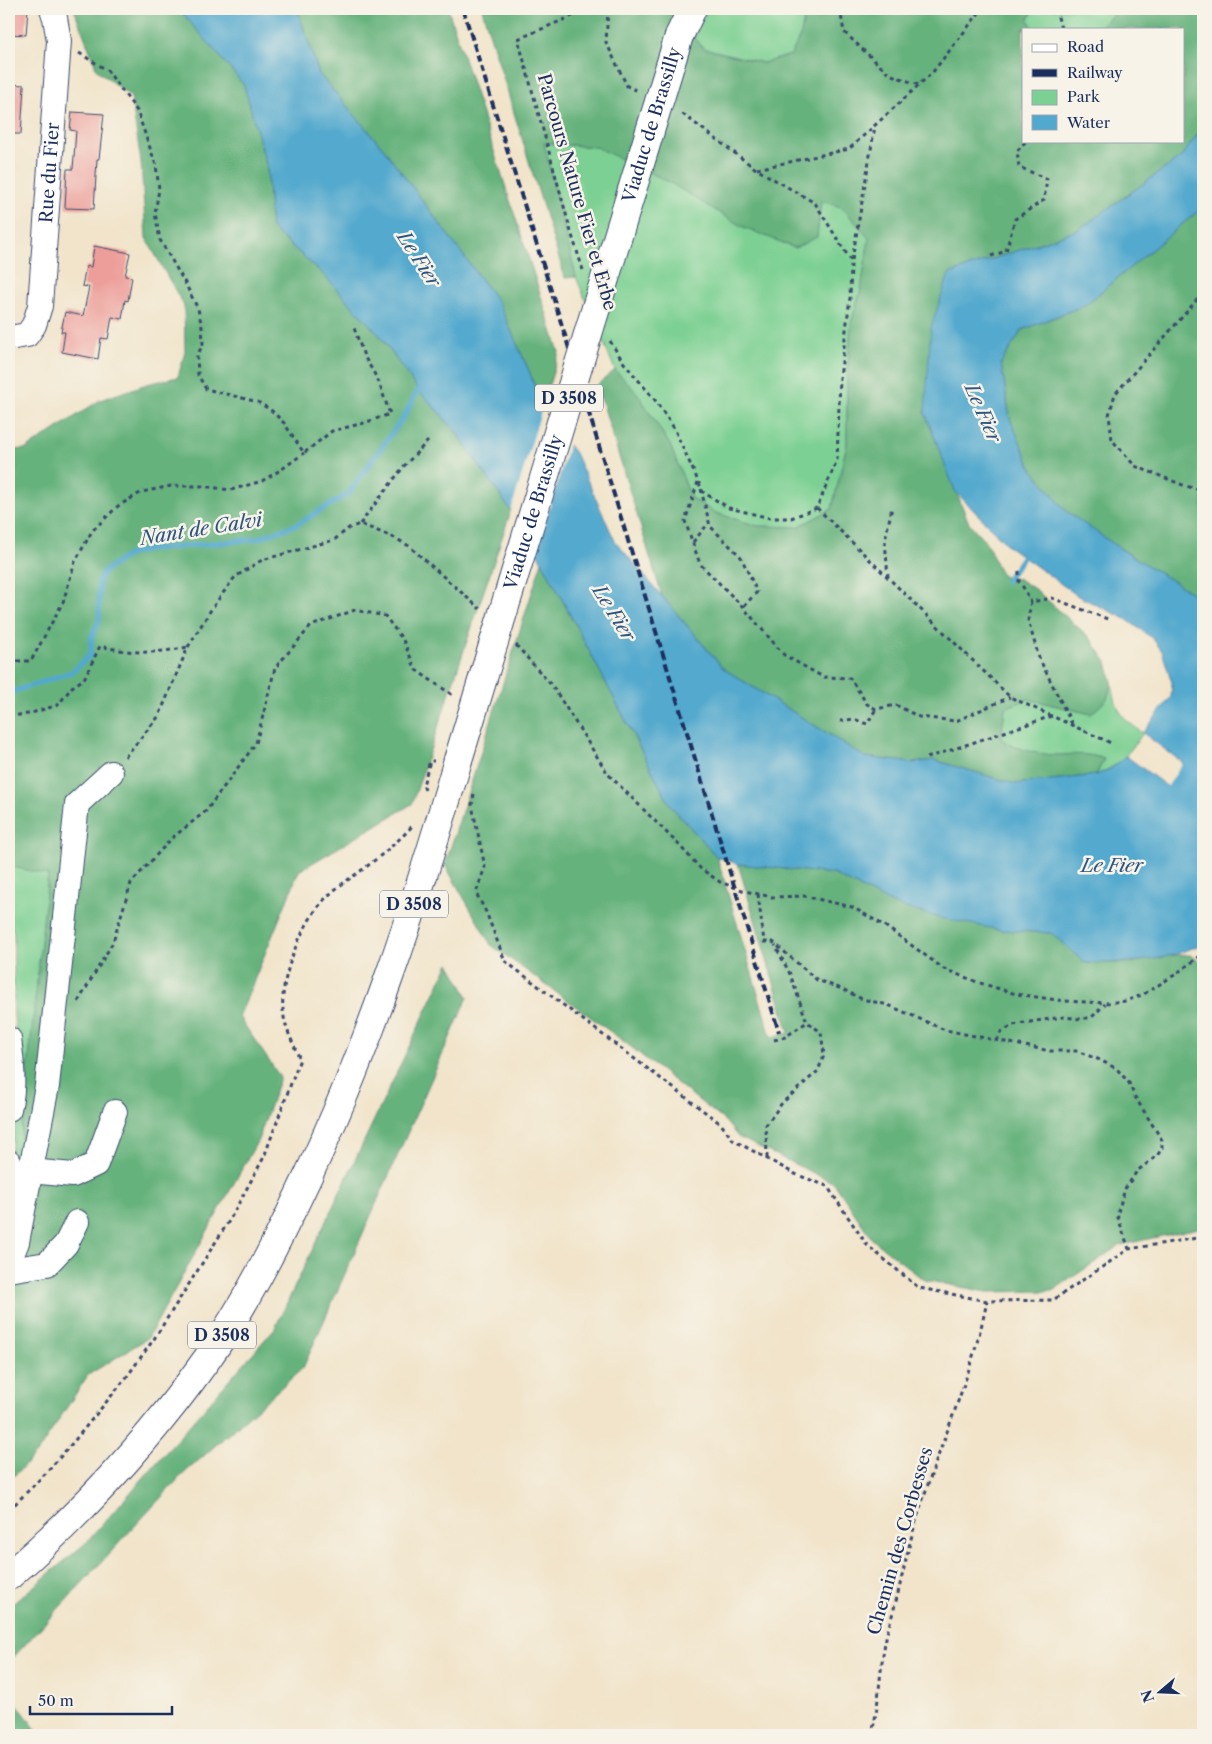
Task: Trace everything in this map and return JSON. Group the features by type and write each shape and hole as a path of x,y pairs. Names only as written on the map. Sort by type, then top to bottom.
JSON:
{"highway":[{"name":"D 3508","path":"679,36 685,9"},
{"name":"D 3508","path":"679,36 692,9"},
{"name":"Viaduc de Brassilly","path":"9,1576 44,1546 98,1492 160,1420 207,1358 268,1259 323,1146 364,1046 428,861 679,36"}],"street":[{"name":"Rue du Fier","path":"18,336 34,325 40,306 60,41 52,9"},
{"path":"9,1262 17,1242 47,1086 77,804 111,772"},
{"path":"9,1039 12,1071 12,1099 9,1109"},
{"path":"30,1171 72,1175 96,1164 115,1112"},
{"path":"9,1162 24,1207"},
{"path":"9,1270 47,1264 66,1244 77,1222"}],"path":[{"name":"Parcours Nature Fier et Erbe","path":"585,276 518,40 590,9"},
{"path":"608,9 606,42 627,86"},
{"path":"840,9 844,32 889,74 919,85"},
{"path":"756,169 849,150 932,73 982,9"},
{"path":"1056,9 1061,28"},
{"path":"60,41 107,70 138,111 156,165 159,190 155,213 160,240 185,282 198,309 203,344 197,356 198,375 206,389 258,402 272,411 284,423 304,453"},
{"path":"679,111 756,169 815,203 852,261"},
{"path":"875,125 852,261 850,298 840,378 837,460 817,508 1010,697 1111,742"},
{"path":"991,256 1006,251 1015,219 1044,200 1046,179 1019,167 1017,151 1025,142"},
{"path":"1203,293 1115,394 1108,415 1112,440 1136,466 1182,485 1203,491"},
{"path":"9,661 31,661 63,602 79,554 92,531 118,506 142,492 171,486 202,486 231,490 262,481 282,469 332,431 390,414 378,380 364,356 354,328"},
{"name":"Parcours Nature Fier et Erbe","path":"607,336 624,363 655,400 674,428 703,492 729,508 770,518 791,518 817,508"},
{"path":"111,772 159,716 188,648 212,608 235,577 262,560 334,540 349,528 360,524 404,466 428,441"},
{"path":"699,481 709,523 741,556 757,592 743,607"},
{"path":"699,481 686,521 700,564 743,607 784,655 823,677 850,678 868,704 876,709 896,705 919,717 956,721 1010,697"},
{"path":"888,578 885,540 892,507"},
{"path":"693,542 709,523"},
{"path":"360,524 395,538 409,546 487,615"},
{"path":"1019,570 1019,582 1024,587 1031,602 1028,620 1039,658 1072,725"},
{"path":"1031,602 1052,598 1110,620"},
{"path":"77,1004 113,942 131,883 172,838 206,811 256,743 274,668 311,626 355,610 385,616 403,640 416,670 460,700"},
{"path":"514,643 553,687 608,774 701,869 720,882 745,891 772,897 804,896 852,907 885,926 944,969 1016,994 1064,1001 1106,1003 1126,1001 1144,994 1203,954"},
{"path":"9,716 28,714 58,705 72,687 84,679 100,646 125,652 161,653 188,648"},
{"path":"840,721 854,719 867,724 876,709"},
{"path":"927,758 1053,716"},
{"path":"474,790 472,805 486,867 476,893 486,912 505,961 722,1124 732,1140 795,1174 826,1186 867,1245 918,1288 987,1301 1053,1300 1130,1249 1203,1237"},
{"path":"9,1510 52,1466 126,1378 154,1339 229,1221 264,1157 300,1059 286,1025 283,1010 283,994 295,950 305,928 323,901 383,853 418,819"},
{"path":"758,893 764,942 773,942 817,980 862,999 888,1005 945,1030 1050,1050 1077,1051 1117,1069 1129,1084 1162,1140 1162,1148 1156,1156 1137,1171 1125,1189 1117,1215 1130,1249"},
{"path":"767,1158 766,1125 782,1103 806,1084 818,1071 824,1055 820,1032 807,1022 790,974 773,942"},
{"path":"997,1040 1000,1032 1013,1025 1064,1018 1080,1019 1092,1017 1106,1003"},
{"path":"774,1040 785,1037 807,1022"},
{"name":"Chemin des Corbesses","path":"871,1735 875,1724 884,1646 912,1536 924,1494 977,1345 987,1301"}],"green space":[{"path":"74,9 179,9 244,84 267,167 271,228 322,273 380,336 418,390 455,430 511,511 412,804 299,871 239,1017 280,1077 258,1140 148,1338 88,1375 37,1453 9,1481 9,1162 19,1157 48,875 9,866 9,450 26,449 100,400 147,384 178,377 185,352 184,306 146,238 141,162 131,97 97,70"},
{"path":"297,9 448,9 559,352 542,409 530,373 498,302 384,149 319,74"},
{"path":"482,9 673,9 703,48 763,63 791,55 801,34 806,9 1034,9 1028,20 1033,28 1022,28 1022,142 1184,142 1184,28 1098,28 1120,9 1203,9 1203,127 1181,157 1078,230 949,274 925,413 968,521 987,544 1001,573 1004,577 1019,579 1036,590 1090,638 1107,662 1112,682 1107,699 1091,714 1028,699 1005,708 1001,739 1013,746 1033,752 1054,755 1085,755 1104,759 1096,775 1015,784 934,760 913,763 865,757 724,669 662,596 597,385 615,370 638,394 670,445 691,498 716,513 758,526 798,527 832,509 847,444 847,381 851,323 861,290 869,238 842,207 821,201 817,237 795,248 741,226 669,182 596,147 544,143 576,277 565,278"},
{"path":"707,9 806,9 801,34 791,55 763,63 703,48 694,37"},
{"path":"1034,9 1120,9 1098,28 1033,28 1028,20"},
{"path":"544,143 596,147 817,236 821,201 842,207 869,238 861,290 851,323 847,381 847,444 832,509 798,527 758,526 716,513 691,498 670,445 638,394 615,370 576,277"},
{"path":"1203,207 1203,598 1121,549 1066,512 1032,469 1010,419 1001,363 1022,330 1085,305"},
{"path":"542,561 670,805 717,857 771,1037 789,1033 738,864 833,874 895,905 1001,930 1051,933 1086,963 1131,963 1169,955 1190,955 1203,963 1203,1227 1121,1245 1052,1291 987,1292 924,1280 872,1239 834,1183 738,1137 725,1121 622,1040 491,945 445,865"},
{"path":"1112,682 1115,700 1120,712 1143,733 1118,763 1105,771 1096,775 1104,759 1098,757 1040,753 1019,748 1001,739 1005,708 1028,699 1091,714 1107,699"},
{"path":"9,866 48,874 19,1157 14,1159 11,1154 21,1081 14,1015 14,932 9,920"},
{"path":"449,963 468,997 303,1368 181,1476 9,1662 9,1607 87,1542 275,1328"},
{"path":"9,1693 40,1735 9,1735"}],"water":[{"name":"Le Fier","path":"179,9 297,9 319,74 384,149 498,302 530,373 542,409 575,453 615,541 724,669 865,757 913,763 934,760 1015,784 1096,775 1112,768 1126,756 1203,813 1203,943 1161,958 1116,963 1086,963 1051,933 1001,930 940,918 895,905 833,874 738,864 717,857 670,805 542,561 511,511 455,430 418,390 380,336 322,273 271,228 267,167 244,85"},
{"name":"Le Fier","path":"1203,127 1203,207 1085,305 1022,330 1001,363 1010,419 1032,469 1066,511 1121,549 1203,598 1203,778 1143,733 1171,697 1172,683 1162,651 1152,638 1126,619 1078,596 1008,546 955,491 925,413 931,327 949,274 1078,230 1181,157"}],"pier":[{"path":"543,405 570,441 535,555 510,514"}],"building":[{"path":"9,9 28,9 26,35 9,34"},
{"path":"9,84 24,85 21,134 9,134"},
{"path":"72,112 104,114 99,159 97,159 94,209 65,208 67,169 73,169 76,131 70,130"},
{"path":"94,246 130,253 125,276 132,277 128,301 125,300 122,319 112,317 108,339 101,338 98,359 62,352 65,332 61,332 65,312 83,316 89,287 82,286 86,266 91,267"}],"waterway":[{"name":"Nant de Calvi","path":"9,693 72,672 90,655 92,635 99,621 99,581 103,572 128,555 147,550 256,539 296,525 348,494 405,415 418,390 426,390"},
{"path":"1006,581 1027,552"},
{"name":"Le Fier","path":"1153,832 1168,817 1203,763"}],"railway":[{"path":"463,9 779,1032"}]}
